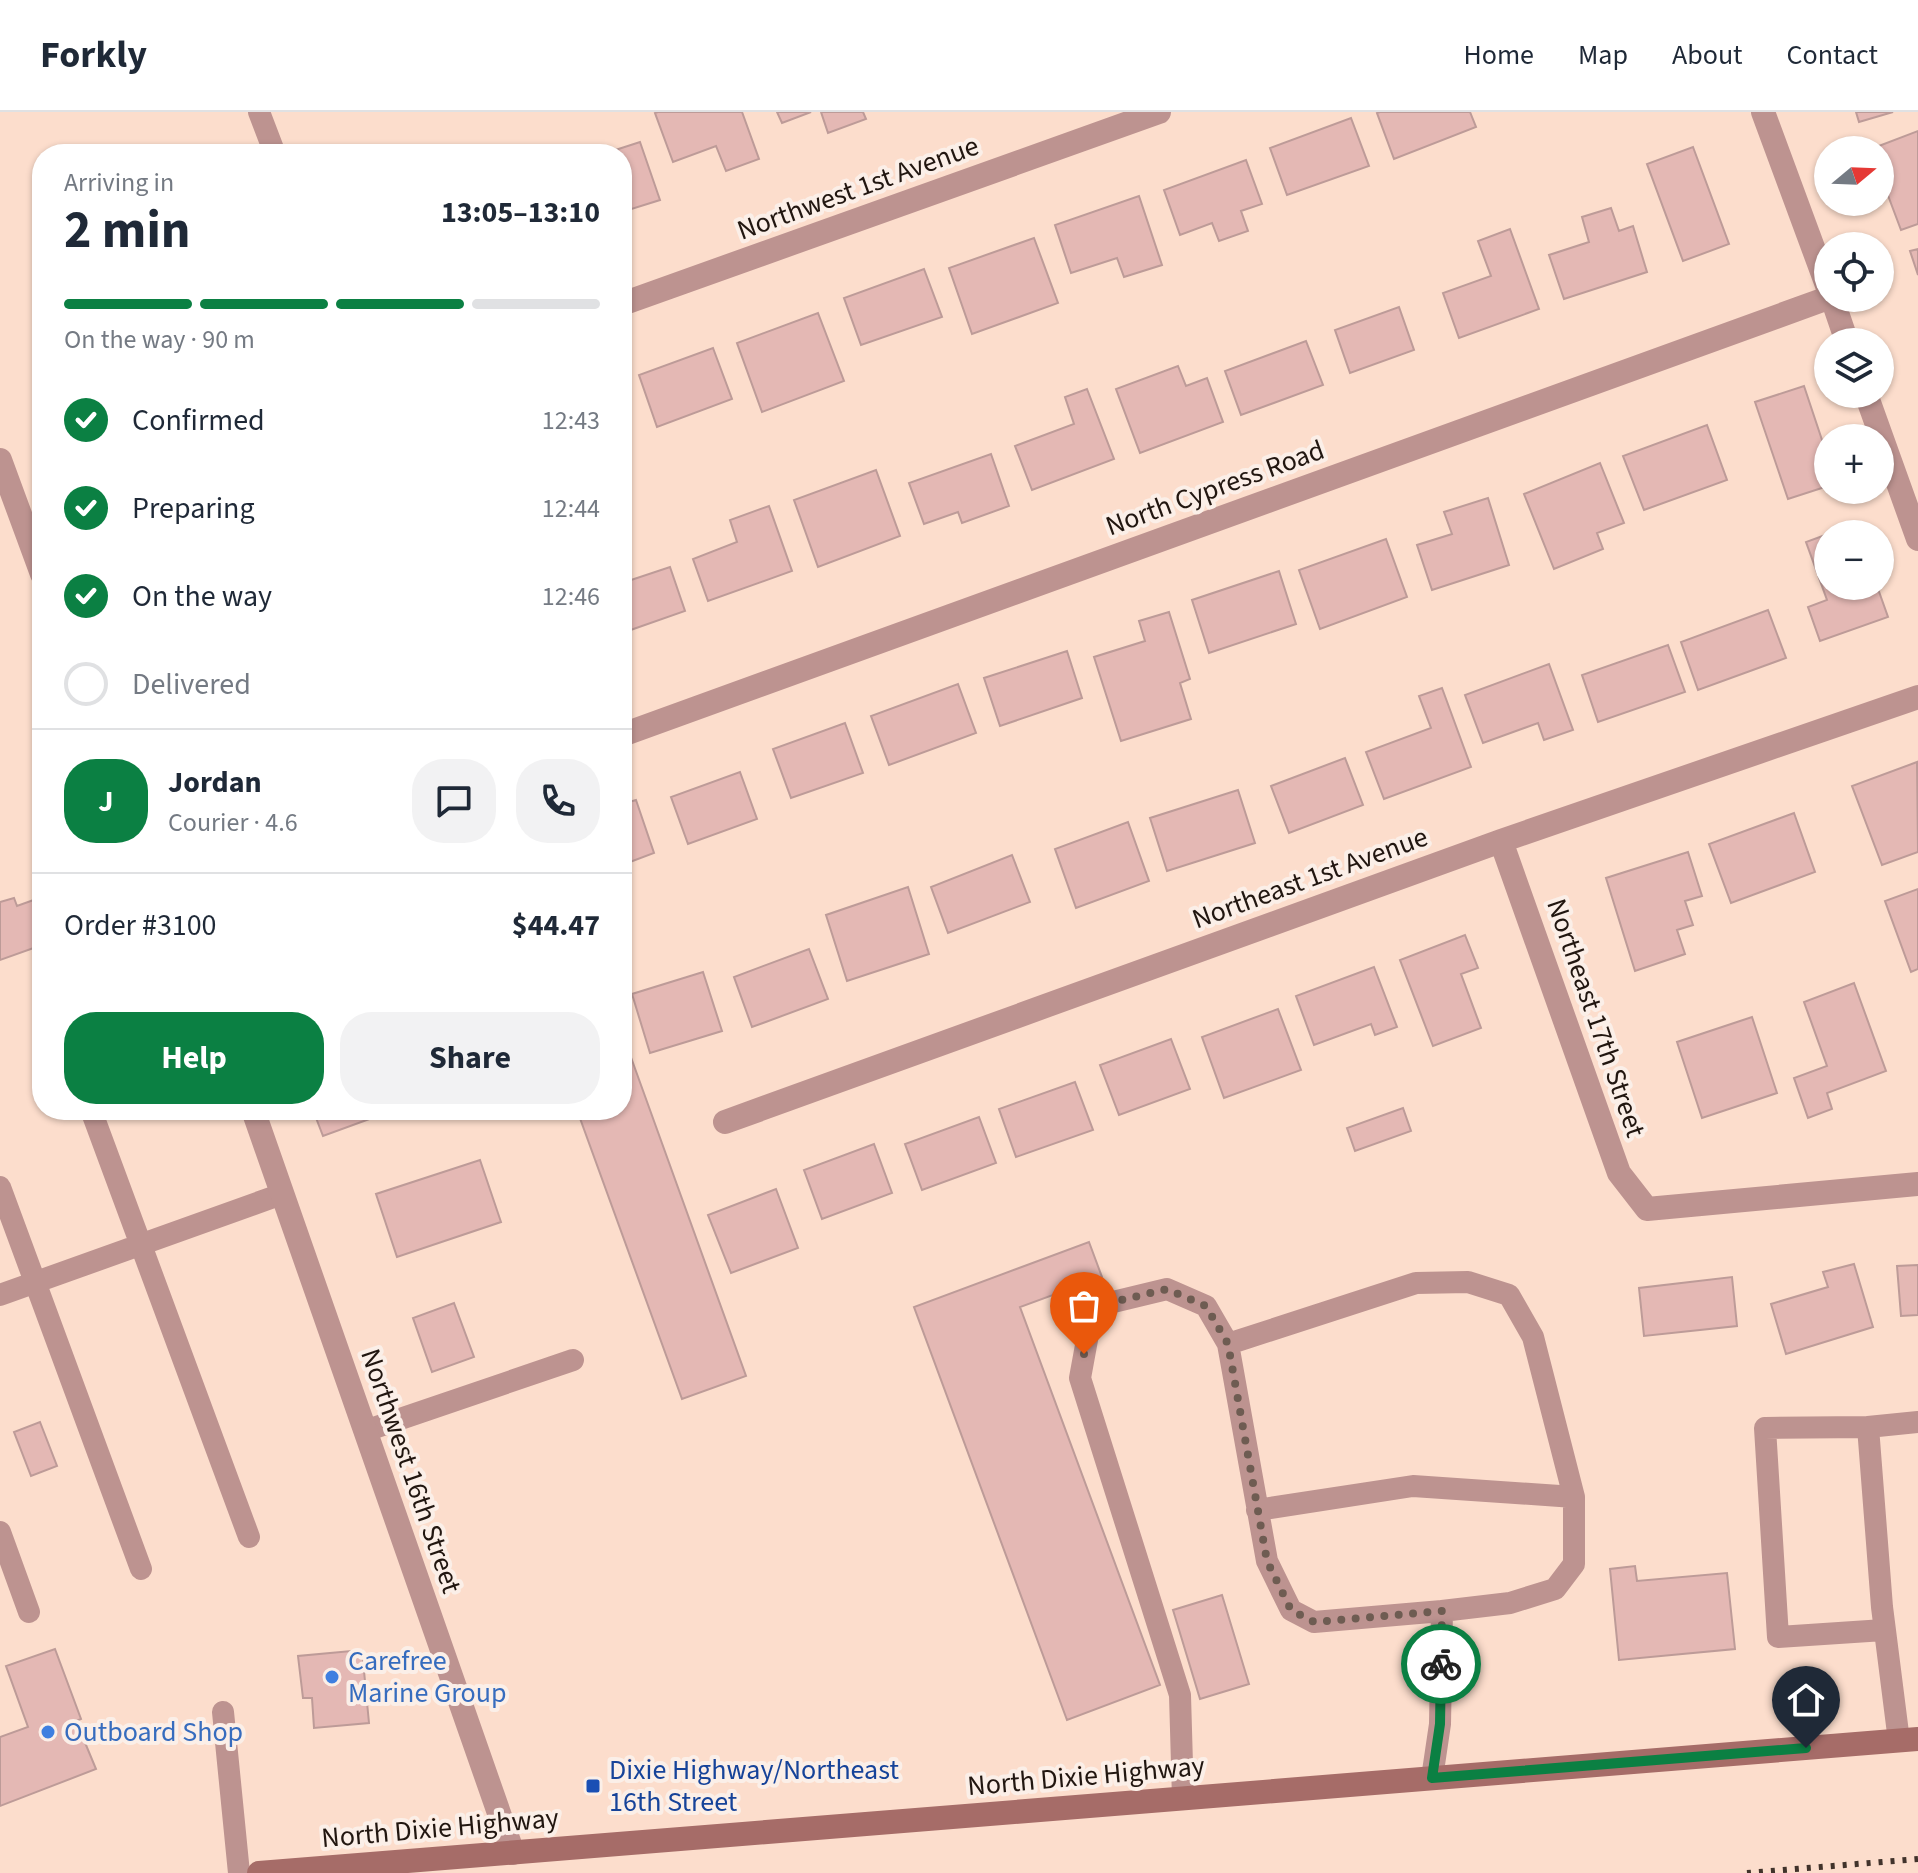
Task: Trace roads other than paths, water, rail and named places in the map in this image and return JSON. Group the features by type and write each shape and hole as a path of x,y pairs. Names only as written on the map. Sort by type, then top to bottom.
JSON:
{"main road":[{"name":"North Dixie Highway","path":"259,1873 1908,1740"}],"street":[{"name":"Northwest 1st Avenue","path":"632,300 1159,112"},
{"path":"1763,112 1814,250"},
{"name":"North Cypress Road","path":"632,731 1814,304"},
{"path":"1871,408 1918,539"},
{"path":"0,460 32,547"},
{"name":"Northeast 1st Avenue","path":"725,1122 1501,841 1918,697"},
{"name":"Northeast 17th Street","path":"1501,841 1619,1173 1647,1209 1918,1184"},
{"name":"Northwest 16th Street","path":"256,1120 513,1853"}],"lane":[{"path":"259,112 271,144"},
{"path":"95,1120 249,1537"},
{"path":"0,1187 141,1569"},
{"path":"0,1295 282,1194"},
{"path":"1183,1799 1180,1695 1080,1378 1089,1329 1109,1303 1167,1289 1206,1306 1228,1344 1267,1561 1291,1610 1314,1622 1510,1603 1555,1589 1574,1564 1574,1497 1533,1337 1509,1295 1468,1282 1416,1283 1228,1344"},
{"path":"365,1431 573,1360"},
{"path":"1884,1630 1778,1637 1765,1428 1868,1427 1918,1422"},
{"path":"1868,1427 1884,1630 1908,1740"},
{"path":"1257,1510 1413,1486 1574,1497"},
{"path":"0,1532 29,1612"},
{"path":"1432,1778 1440,1724 1442,1611"},
{"path":"223,1712 239,1873"}],"railway":[{"path":"1747,1873 1918,1859"}],"place":[{"name":"Carefree Marine Group","path":"332,1677"},
{"name":"Outboard Shop","path":"48,1732"},
{"name":"Dixie Highway/Northeast 16th Street","path":"593,1786"}]}
